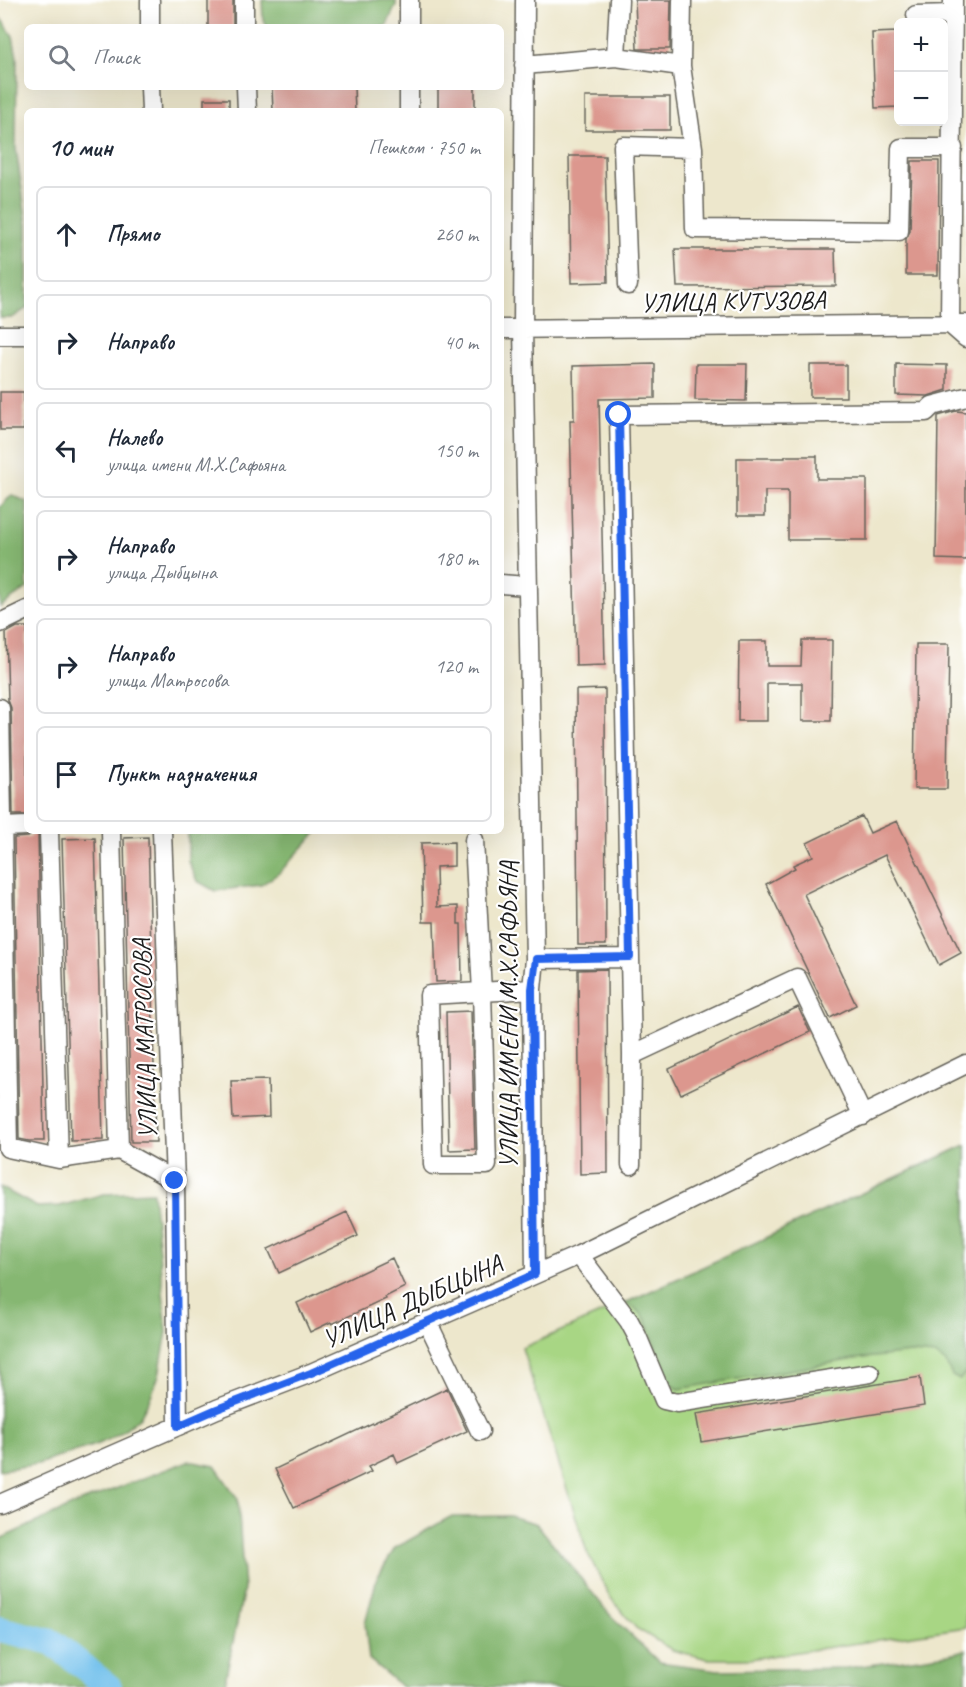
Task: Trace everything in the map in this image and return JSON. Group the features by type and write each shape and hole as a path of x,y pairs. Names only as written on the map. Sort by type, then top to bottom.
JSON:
{"street":[{"path":"150,0 150,24"},
{"path":"244,0 244,24"},
{"path":"409,0 409,24"},
{"name":"УЛИЦА ИМЕНИ М.Х.САФЬЯНА","path":"525,0 523,329 526,586 536,959 532,989 535,1274"},
{"path":"616,57 619,0"},
{"path":"682,0 681,66 693,148 695,229 899,231 901,148 953,148"},
{"path":"916,15 953,7 953,148 958,324 966,338"},
{"path":"524,65 616,57 681,66"},
{"path":"150,90 151,108"},
{"path":"246,90 246,108"},
{"path":"409,90 409,108"},
{"path":"628,285 623,146 693,148"},
{"name":"УЛИЦА КУТУЗОВА","path":"504,329 958,324"},
{"path":"0,335 24,335"},
{"path":"631,1166 632,1055 619,415 926,412 933,406 966,397"},
{"path":"504,584 526,586"},
{"path":"0,623 24,611"},
{"path":"0,708 8,1148 59,1159 119,1150 175,1181"},
{"path":"2,827 24,826"},
{"path":"49,834 59,1159"},
{"path":"111,834 119,1150"},
{"name":"УЛИЦА МАТРОСОВА","path":"162,834 175,1181 178,1426"},
{"path":"474,840 482,992 487,1165 433,1165 429,995 482,992 532,989"},
{"path":"536,959 630,957"},
{"path":"632,1055 797,978 863,1116"},
{"name":"УЛИЦА ДЫБЦЫНА","path":"0,1504 217,1409 311,1373 579,1255 966,1064"},
{"path":"579,1255 637,1336 664,1400 676,1403 870,1373"},
{"path":"427,1322 480,1431"}],"green space":[{"path":"262,0 396,0 387,24 265,24"},
{"path":"0,17 13,36 17,57 16,148 24,204 24,310 12,318 0,318"},
{"path":"12,495 24,501 24,590 0,607 0,507"},
{"path":"188,834 315,834 279,873 261,885 215,891 197,881 188,861"},
{"path":"966,1145 966,1627 750,1659 708,1659 672,1650 636,1628 610,1597 587,1552 522,1348 625,1303"},
{"path":"966,1145 966,1371 960,1380 952,1376 946,1363 935,1355 911,1353 855,1359 679,1389 672,1384 666,1376 644,1317 625,1303"},
{"path":"0,1187 37,1207 60,1206 104,1194 153,1192 167,1332 159,1375 140,1417 120,1433 101,1443 38,1464 0,1470"},
{"path":"188,1461 215,1466 238,1499 244,1589 226,1676 227,1687 0,1687 0,1539 76,1504"},
{"path":"510,1516 537,1524 611,1616 659,1662 718,1670 847,1668 966,1650 966,1687 402,1687 369,1659 365,1623 377,1578 395,1548 450,1517"}],"building":[{"path":"208,0 233,0 233,24 208,24"},
{"path":"635,0 671,0 670,49 637,49"},
{"path":"894,32 894,107 875,108 872,33"},
{"path":"272,90 354,90 355,108 273,108"},
{"path":"438,90 475,90 475,108 438,108"},
{"path":"585,97 670,97 670,130 585,130"},
{"path":"204,99 229,99 229,108 204,108"},
{"path":"569,156 605,156 608,282 571,283"},
{"path":"912,161 939,161 938,275 906,275 906,239 910,231"},
{"path":"675,249 835,249 836,286 677,287"},
{"path":"655,364 655,398 599,399 605,665 576,666 570,420 574,420 573,366"},
{"path":"696,364 747,364 746,401 695,400"},
{"path":"896,364 947,365 947,390 928,396 896,395"},
{"path":"810,365 846,365 846,397 810,397"},
{"path":"0,392 24,392 24,430 0,430"},
{"path":"956,411 966,412 966,560 936,559 938,416"},
{"path":"785,456 817,456 817,479 867,479 867,540 788,540 788,491 765,491 765,516 737,516 737,458 785,458"},
{"path":"17,627 24,627 24,815 13,815 11,708 8,700 6,633"},
{"path":"802,640 832,640 831,721 802,721 802,683 767,683 767,721 738,721 739,641 767,641 767,666 801,666"},
{"path":"916,644 949,644 947,789 914,789"},
{"path":"605,689 606,945 578,945 576,690"},
{"path":"862,816 870,833 897,821 961,953 939,965 885,855 804,894 856,1005 830,1018 766,884 795,868 793,865 813,856 807,843"},
{"path":"38,834 44,1141 19,1139 14,838"},
{"path":"148,837 156,1142 131,1142 124,838"},
{"path":"95,838 103,1140 71,1141 62,839"},
{"path":"454,842 454,866 436,867 437,907 458,906 458,924 461,924 462,981 436,982 434,922 423,922 421,843"},
{"path":"607,969 608,1173 580,1174 578,970"},
{"path":"798,1007 810,1032 681,1094 669,1069"},
{"path":"471,1011 475,1149 449,1150 446,1012"},
{"path":"268,1080 269,1117 233,1119 231,1081"},
{"path":"347,1212 358,1236 279,1273 268,1249"},
{"path":"392,1258 405,1287 385,1297 386,1299 310,1332 297,1303"},
{"path":"920,1377 924,1406 701,1442 696,1414"},
{"path":"447,1388 467,1431 398,1463 394,1454 369,1466 372,1471 294,1508 275,1469"}],"waterway":[{"path":"0,1629 52,1642 109,1687"}],"route":[{"path":"175,1181 178,1426 311,1373 535,1274 532,989 536,959 630,957 619,415"}]}
